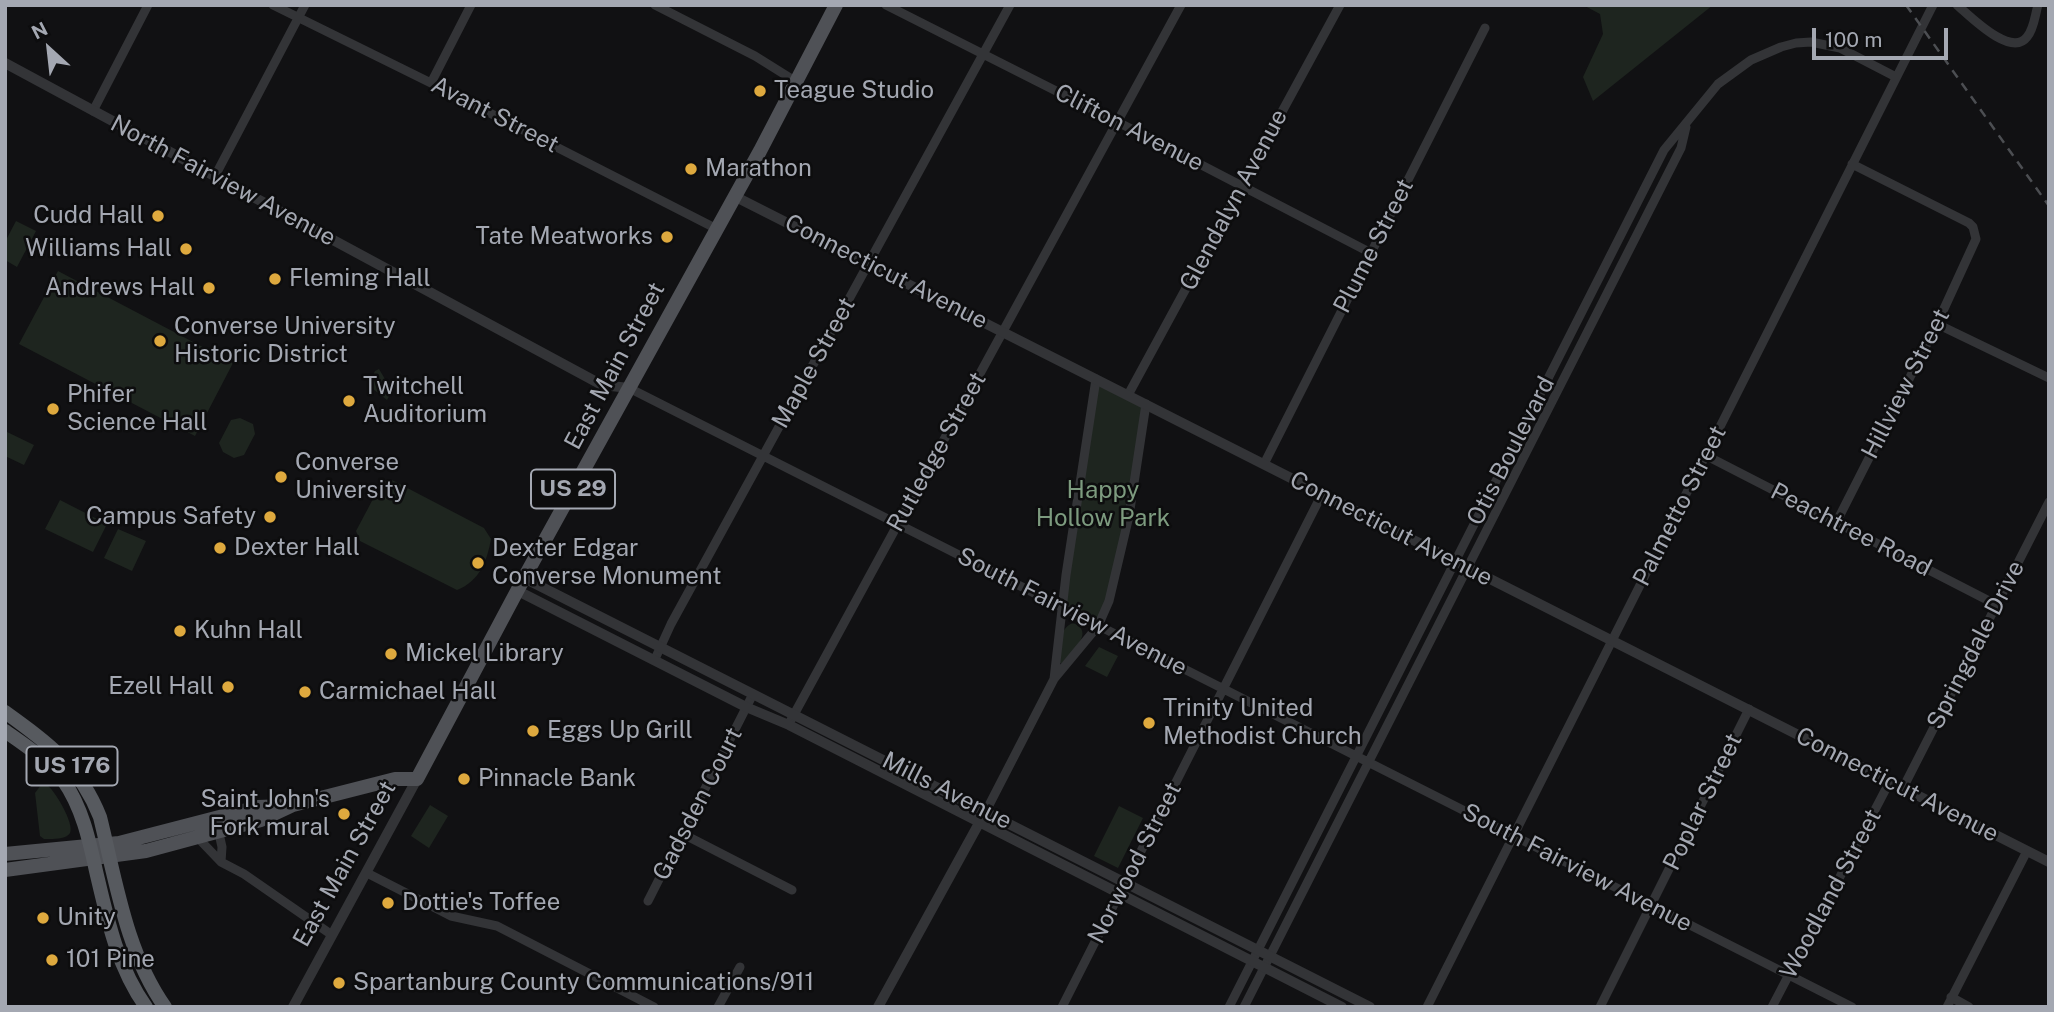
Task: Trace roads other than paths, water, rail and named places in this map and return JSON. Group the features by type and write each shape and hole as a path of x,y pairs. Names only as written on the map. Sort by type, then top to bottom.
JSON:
{"highway":[{"name":"US 176","path":"5,712 38,735 70,764 92,798 136,951 145,974 165,1007"},
{"path":"5,731 30,749 60,777 82,815 118,954 146,1007"}],"main road":[{"name":"East Main Street","path":"417,779 836,5"},
{"path":"5,870 92,852 146,851 198,838 258,807 293,805 395,779 417,779"},
{"path":"108,850 142,839 218,826"},
{"path":"5,854 92,852"}],"street":[{"path":"93,111 148,5"},
{"name":"Avant Street","path":"273,5 715,228"},
{"path":"215,176 304,5"},
{"path":"431,83 471,5"},
{"path":"655,5 755,56 795,81"},
{"name":"Clifton Avenue","path":"886,5 1371,253"},
{"name":"Maple Street","path":"655,659 1010,5"},
{"name":"Rutledge Street","path":"789,725 1181,5"},
{"name":"Glendalyn Avenue","path":"1128,395 1340,5"},
{"name":"Palmetto Street","path":"1427,1007 1933,5"},
{"path":"1957,5 1989,33 2016,43 2025,40 2030,33 2038,5"},
{"name":"Plume Street","path":"1264,464 1485,28"},
{"name":"Otis Boulevard","path":"1229,1007 1664,150 1709,93 1738,69 1766,52 1796,43 1811,42 1840,48 1896,77"},
{"name":"North Fairview Avenue","path":"5,63 603,385 629,388"},
{"name":"Otis Boulevard","path":"1244,1007 1681,148 1686,125"},
{"name":"Hillview Street","path":"1836,523 1937,324 1974,245 1975,233 1969,223 1852,164"},
{"name":"Connecticut Avenue","path":"734,196 2049,862"},
{"path":"1937,324 2049,378"},
{"path":"1054,679 1061,608 1096,379"},
{"name":"South Fairview Avenue","path":"629,388 1852,1007"},
{"path":"878,1007 986,811 1054,679 1098,626 1115,582 1129,516 1146,404"},
{"name":"Peachtree Road","path":"1705,455 1997,605"},
{"name":"Norwood Street","path":"1062,1007 1322,494"},
{"name":"Springdale Drive","path":"1903,788 2049,502"},
{"name":"Mills Avenue","path":"521,585 660,647 752,696 795,714 1370,1007"},
{"name":"Mills Avenue","path":"521,585 746,707 789,725 1342,1007"},
{"name":"Gadsden Court","path":"648,901 752,696"},
{"name":"Poplar Street","path":"1600,1007 1749,709"},
{"name":"East Main Street","path":"293,1007 417,779"},
{"name":"Woodland Street","path":"1772,1007 1890,781"},
{"path":"218,826 222,847 221,862"},
{"path":"683,834 792,890"},
{"path":"198,838 221,862 244,874 332,935"},
{"path":"1969,1007 1949,1002 2027,851"},
{"path":"367,873 451,916 497,926 654,1007"},
{"path":"718,1007 740,967"}],"railway":[{"path":"1906,5 2049,206"}],"place":[{"name":"Teague Studio","path":"760,91"},
{"name":"Marathon","path":"691,169"},
{"name":"Cudd Hall","path":"158,216"},
{"name":"Tate Meatworks","path":"667,237"},
{"name":"Williams Hall","path":"186,249"},
{"name":"Fleming Hall","path":"275,279"},
{"name":"Andrews Hall","path":"209,288"},
{"name":"Converse University Historic District","path":"160,341"},
{"name":"Twitchell Auditorium","path":"349,401"},
{"name":"Phifer Science Hall","path":"53,409"},
{"name":"Converse University","path":"281,477"},
{"name":"Campus Safety","path":"270,517"},
{"name":"Dexter Hall","path":"220,548"},
{"name":"Dexter Edgar Converse Monument","path":"478,563"},
{"name":"Kuhn Hall","path":"180,631"},
{"name":"Mickel Library","path":"391,654"},
{"name":"Ezell Hall","path":"228,687"},
{"name":"Carmichael Hall","path":"305,692"},
{"name":"Trinity United Methodist Church","path":"1149,723"},
{"name":"Eggs Up Grill","path":"533,731"},
{"name":"Pinnacle Bank","path":"464,779"},
{"name":"Saint John's Fork mural","path":"344,814"},
{"name":"Dottie's Toffee","path":"388,903"},
{"name":"Unity","path":"43,918"},
{"name":"101 Pine","path":"52,960"},
{"name":"Spartanburg County Communications/911","path":"339,983"}],"park label":[{"name":"Happy Hollow Park","path":"1103,505"}]}
